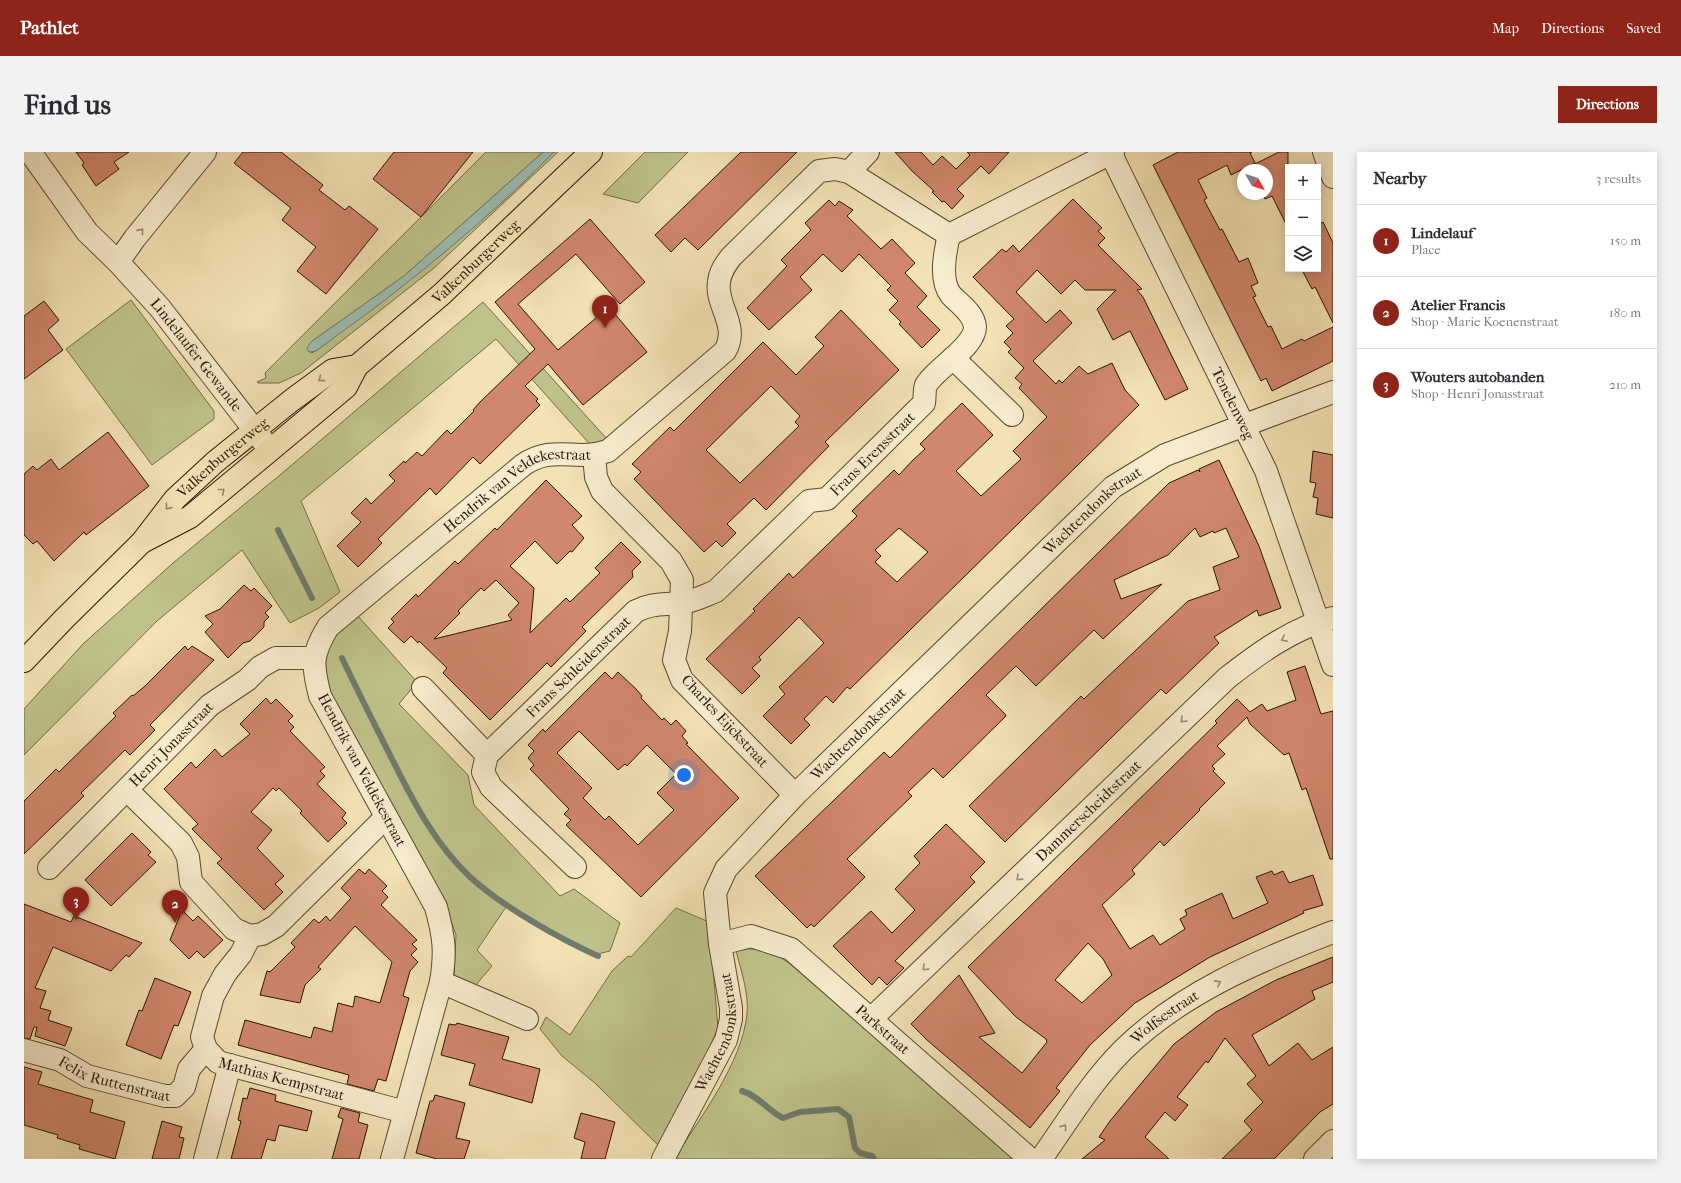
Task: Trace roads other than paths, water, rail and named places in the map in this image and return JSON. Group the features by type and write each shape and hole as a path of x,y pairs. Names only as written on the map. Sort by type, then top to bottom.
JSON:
{"main road":[{"name":"Valkenburgerweg","path":"142,542 190,517 346,387 357,366 442,294 591,152"},
{"name":"Valkenburgerweg","path":"24,661 142,542 175,499 215,462 254,430 334,370 357,366"}],"street":[{"name":"Lindelaufer Gewande","path":"30,152 88,232 160,308 270,450"},
{"path":"118,262 205,152"},
{"path":"849,172 868,152"},
{"path":"949,235 1111,152"},
{"name":"Tenelenweg","path":"1111,152 1266,471 1326,619 1333,665"},
{"path":"1324,152 1333,177"},
{"name":"Hendrik van Veldekestraat","path":"392,1159 441,982 445,958 444,935 436,907 385,818 320,696 315,676 314,658 318,644 328,627 522,465 534,457 548,453 594,456 608,451 725,350 730,342 730,333 718,283 722,269 730,257 819,171 835,169 849,172 949,235"},
{"name":"Frans Erensstraat","path":"681,603 698,599 716,591 809,501 827,499 924,404 926,386 971,338 975,326 970,314 950,294 944,275 944,255 949,235"},
{"path":"953,358 1012,415"},
{"name":"Wachtendonkstraat","path":"663,1159 730,1031 730,1008 720,944 715,893 726,869 795,795 1113,487 1165,456 1333,392"},
{"name":"Charles Eijckstraat","path":"594,456 596,477 602,491 677,569 682,580 680,631 674,660 682,680 795,795"},
{"name":"Frans Schleidenstraat","path":"487,755 636,611 649,605 681,603"},
{"name":"Dammerscheidtstraat","path":"871,1019 1226,678 1266,648 1326,619"},
{"name":"Henri Jonasstraat","path":"49,868 210,705 247,680 260,667 276,658 314,658"},
{"path":"423,688 487,755 483,772 491,787 575,867"},
{"path":"127,790 181,843 188,857 191,882 234,929 250,936 262,934 276,926 385,818"},
{"name":"Wolfsestraat","path":"1041,1159 1100,1076 1123,1051 1150,1026 1186,1000 1268,957 1333,932"},
{"name":"Mathias Kempstraat","path":"250,936 242,954 224,974 213,996 202,1037 206,1049 218,1062 405,1112"},
{"name":"Parkstraat","path":"720,944 751,936 791,949 1030,1159"},
{"path":"441,982 527,1019"},
{"name":"Felix Ruttenstraat","path":"24,1050 60,1060 87,1076 165,1096 175,1096 184,1087 189,1069 206,1049"},
{"path":"205,1159 230,1065"},
{"path":"1315,1159 1333,1141"}],"water":[{"path":"543,152 554,152 462,238 393,294 316,351 309,352 307,348 311,342 404,276"}],"waterway":[{"path":"278,530 312,598"},
{"path":"342,658 417,806 435,836 457,864 483,888 514,910 548,931 598,956"},
{"path":"742,1091 753,1096 783,1118 800,1112 838,1109 849,1117 855,1148 860,1153 872,1156 874,1159"}],"place":[{"name":"Lindelauf","path":"605,328"},
{"name":"Wouters autobanden","path":"76,920"},
{"name":"Atelier Francis","path":"175,923"}]}
